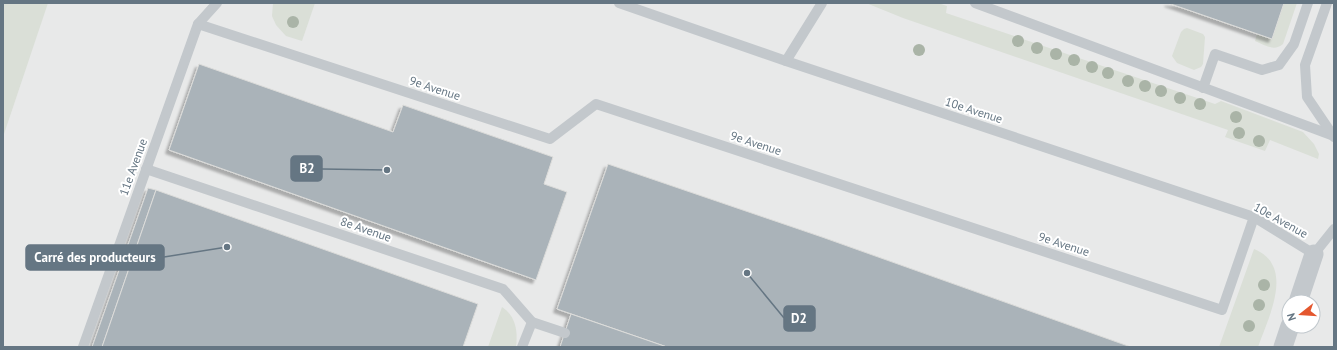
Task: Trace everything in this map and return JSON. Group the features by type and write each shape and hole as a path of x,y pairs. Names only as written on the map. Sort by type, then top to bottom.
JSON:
{"street":[{"path":"1301,294 1314,254"},
{"path":"1283,347 1287,334"}],"lane":[{"name":"11e Avenue","path":"83,347 198,24 217,3"},
{"name":"10e Avenue","path":"619,3 786,61 1254,217 1314,254"},
{"path":"786,61 822,3"},
{"path":"975,3 1334,137"},
{"path":"1203,88 1216,54 1262,70 1279,65 1294,44 1308,3"},
{"path":"1327,3 1305,64 1307,97 1334,137"},
{"name":"9e Avenue","path":"198,24 550,139 596,104 1222,310 1254,217"},
{"name":"8e Avenue","path":"146,169 503,289 532,322"},
{"path":"1314,254 1334,229"},
{"path":"522,347 532,322 565,333"}],"shaded area":[{"path":"3,3 1334,3 1334,347 3,347"},
{"path":"3,3 48,3 3,137"},
{"path":"273,3 315,3 302,41 286,36 276,25 272,16"},
{"path":"866,3 938,3 947,6 946,13 1215,104 1221,101 1303,132 1314,144 1319,154 1318,159 1270,140 1265,151 1225,137 1228,130 903,18"},
{"path":"1284,3 1297,3 1283,44 1273,48 1255,41 1257,34 1272,39"},
{"path":"1187,28 1203,34 1205,37 1203,64 1201,67 1194,70 1177,63 1172,56 1181,32"},
{"path":"1254,249 1267,257 1274,267 1276,294 1268,322 1258,347 1219,347"},
{"path":"502,307 510,315 515,325 517,336 516,347 488,347"}],"building":[{"path":"1168,3 1284,3 1272,39"},
{"path":"199,64 393,132 403,105 553,157 544,184 567,192 536,280 169,150"},
{"path":"608,164 822,237 1131,347 667,347 557,309"},
{"path":"148,188 156,190 102,347 92,347"},
{"path":"156,190 478,304 463,347 102,347"},
{"path":"571,314 667,347 560,347"}],"place":[{"name":"B2","path":"387,170"},
{"name":"Carré des producteurs","path":"227,247"},
{"name":"D2","path":"747,273"}]}
